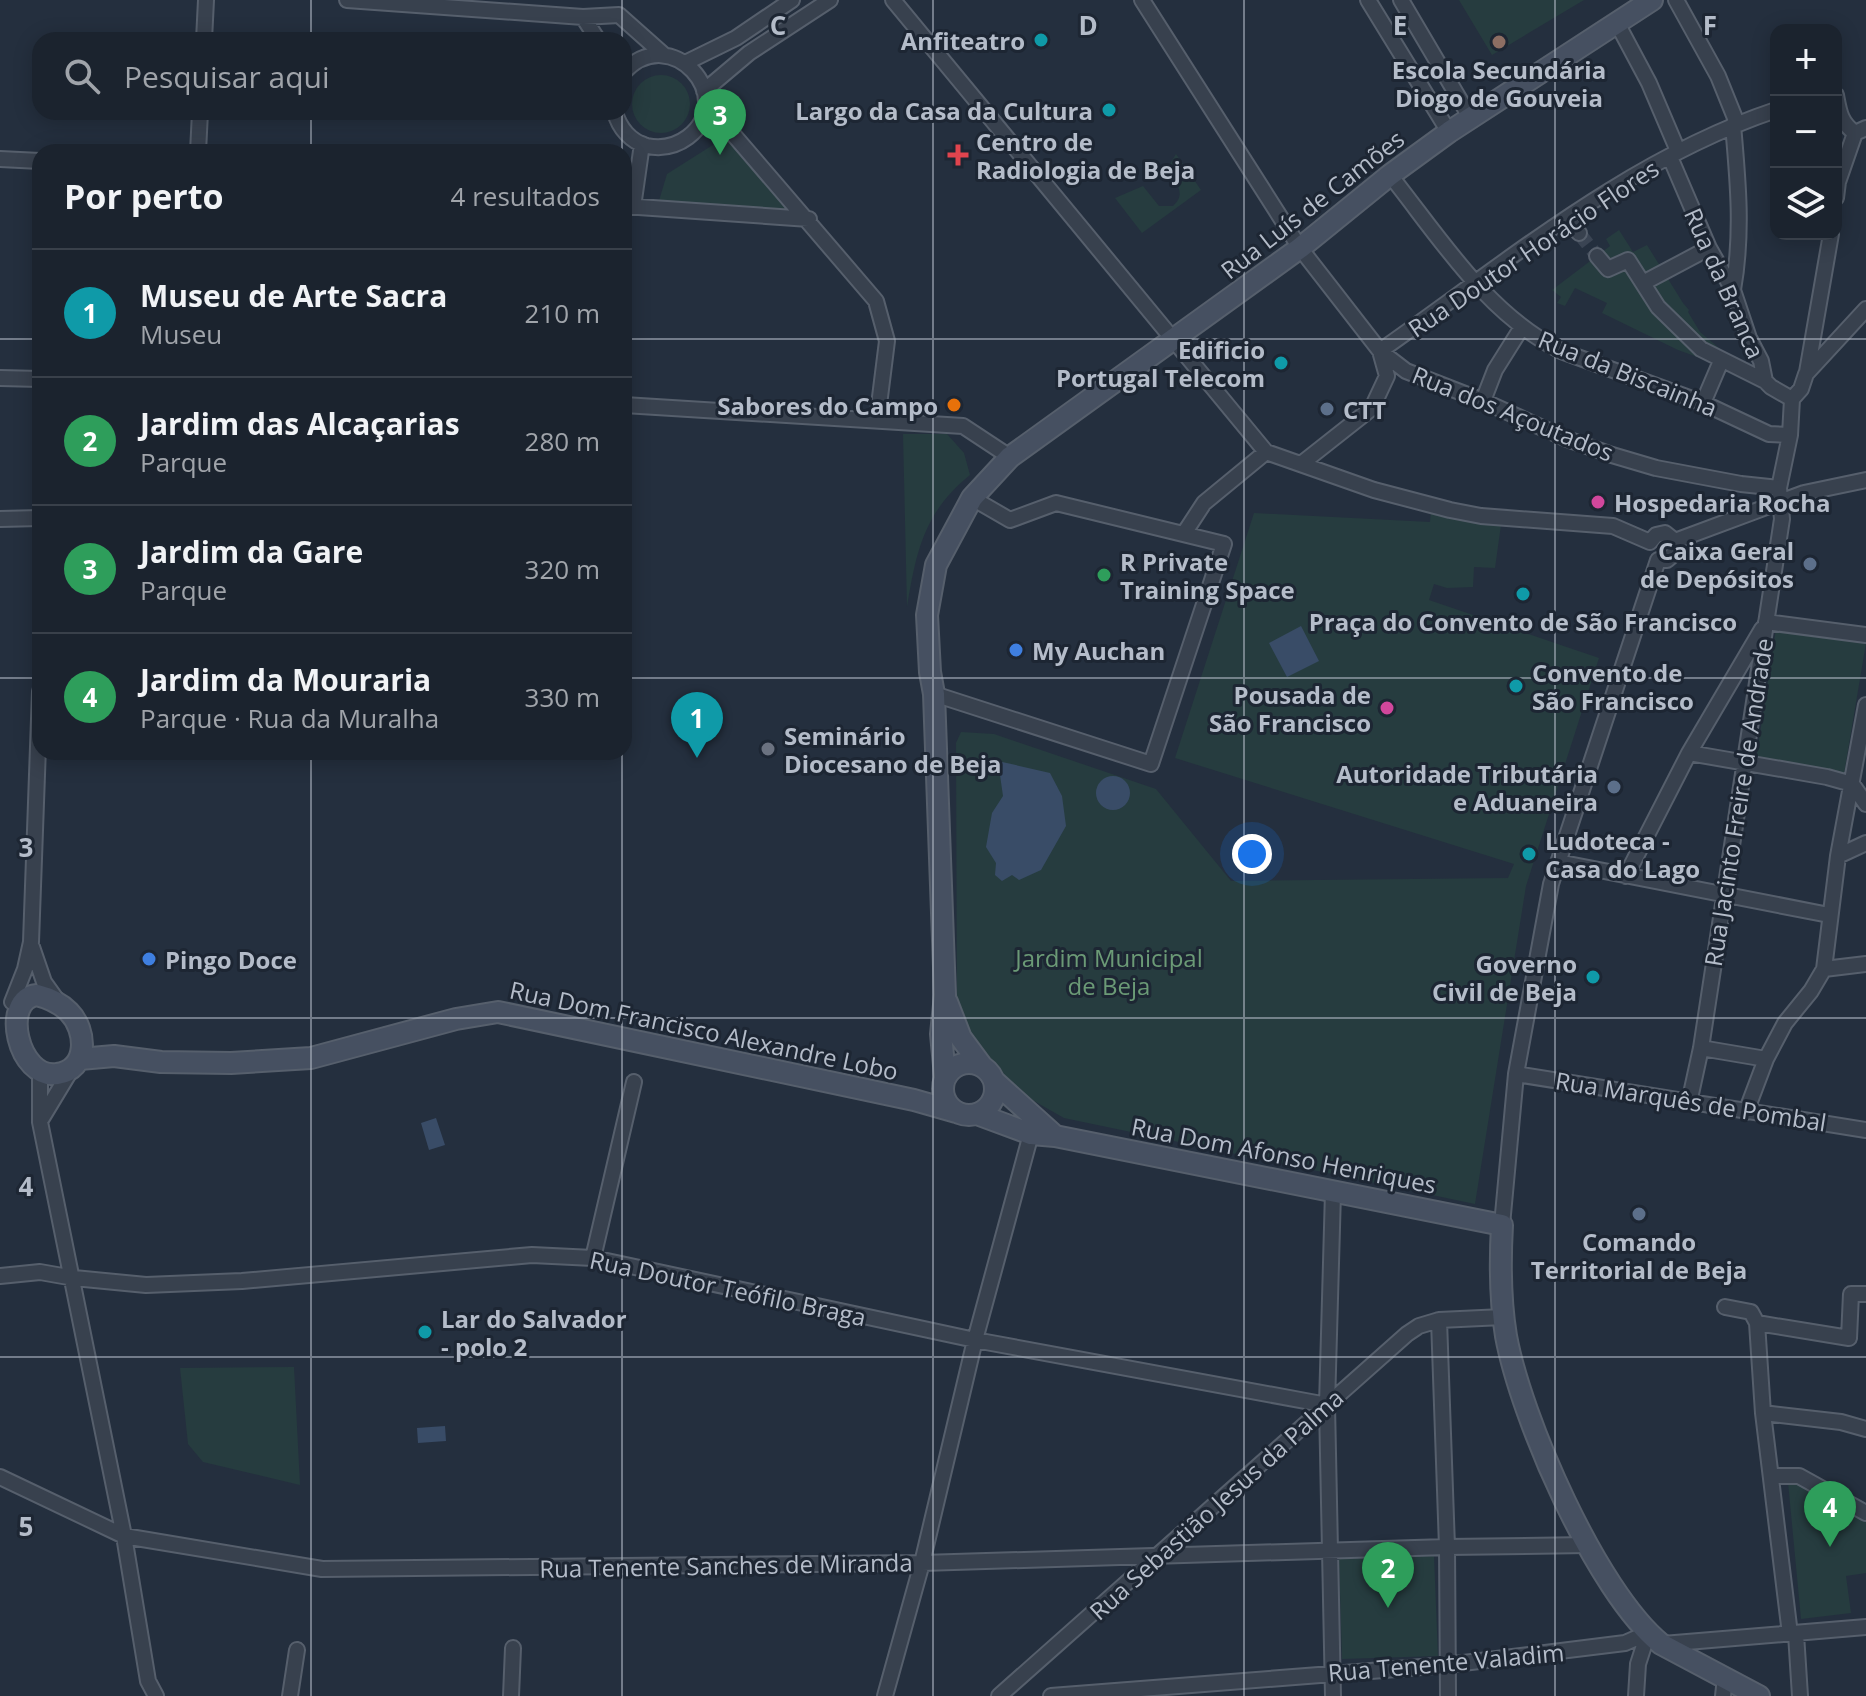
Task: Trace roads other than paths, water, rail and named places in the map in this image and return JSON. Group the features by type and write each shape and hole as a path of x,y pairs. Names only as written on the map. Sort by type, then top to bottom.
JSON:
{"main road":[{"name":"Rua Luís de Camões","path":"1010,457 1300,248 1390,175 1470,117 1652,0"},
{"path":"944,1080 957,1065 973,1063 988,1073 994,1098 977,1114 963,1115 956,1112 943,1097 941,1034 945,995 934,694 927,615 936,565 972,498 1010,457"},
{"path":"75,1064 83,1048 77,1022 59,1004 37,995 17,998 5,1017 23,1059 40,1072 51,1075 75,1064 114,1056"},
{"path":"945,995 961,1038 988,1073 1055,1136"},
{"name":"Rua Dom Francisco Alexandre Lobo","path":"114,1056 161,1062 231,1063 311,1058 456,1019 498,1012 956,1112"},
{"path":"82,1037 114,1056"},
{"name":"Rua Dom Francisco Alexandre Lobo","path":"921,1102 944,1080"},
{"name":"Rua Dom Afonso Henriques","path":"977,1114 1031,1134 1055,1136 1502,1225"},
{"path":"1502,1225 1503,1317 1507,1340 1529,1414 1588,1545 1618,1595 1654,1638 1724,1687 1759,1696"}],"street":[{"path":"204,32 206,0"},
{"path":"347,0 583,17 619,15 664,55 685,63 700,80 705,108 701,122 693,133 669,147 642,144 622,129 618,120"},
{"path":"685,63 736,38 792,0"},
{"path":"704,91 749,53 830,0"},
{"path":"893,0 1266,452 1374,490 1450,510 1536,521 1613,526 1650,542"},
{"name":"Rua dos Açoutados","path":"1142,0 1300,248 1380,351 1406,371 1567,439 1656,468 1780,494"},
{"path":"1368,0 1449,132"},
{"path":"1401,0 1470,117"},
{"path":"1676,0 1705,51 1735,124 1740,201 1738,261 1733,290"},
{"path":"583,17 593,32"},
{"name":"Rua da Branca","path":"1617,23 1649,83 1709,248 1733,290 1749,338 1761,361 1765,381 1792,399"},
{"path":"632,65 650,56 664,55"},
{"path":"1836,96 1844,125 1860,130 1842,173"},
{"path":"705,108 732,133 809,219 876,301 887,341 877,421"},
{"name":"Rua Doutor Horácio Flores","path":"1380,351 1567,219 1648,167 1735,124 1770,112"},
{"path":"198,144 200,120"},
{"path":"632,189 642,144"},
{"path":"0,159 32,161"},
{"name":"Rua da Biscainha","path":"1390,175 1476,284 1539,340 1703,403 1769,434 1790,435"},
{"path":"632,207 809,219"},
{"path":"1567,219 1579,233"},
{"path":"1792,399 1801,389 1806,374 1830,240"},
{"path":"1643,283 1709,248"},
{"path":"1597,256 1608,269 1628,260 1658,307 1701,349 1765,381"},
{"path":"1806,374 1866,309"},
{"path":"1483,401 1495,370 1522,327"},
{"path":"1301,464 1372,408 1387,376 1380,351"},
{"path":"1703,403 1721,361"},
{"path":"0,378 32,379"},
{"name":"Rua Jacinto Freire de Andrade","path":"1689,1103 1701,1048 1782,519 1780,494 1790,435 1792,399"},
{"path":"632,406 963,426 1010,457"},
{"path":"1185,532 1204,503 1266,452"},
{"path":"1675,541 1780,494 1804,493 1866,480"},
{"path":"934,694 1151,764 1224,544 1185,532 1056,503 1010,520 972,498"},
{"path":"0,519 32,518"},
{"path":"1665,533 1675,541 1676,550 1671,558 1658,560 1651,554 1650,542 1656,535 1665,533"},
{"path":"1502,1225 1516,1074 1551,884 1658,560"},
{"path":"1626,876 1689,753 1766,622 1866,635"},
{"path":"1746,1112 1766,1059 1785,1023 1824,969 1838,856 1866,705"},
{"path":"1689,753 1852,784 1866,804"},
{"path":"5,1017 25,969 31,942 38,760"},
{"path":"1838,856 1866,843"},
{"path":"1558,862 1829,915"},
{"path":"31,942 44,982 59,1004"},
{"path":"1824,969 1866,964"},
{"path":"1701,1048 1766,1059"},
{"path":"40,1122 75,1064"},
{"path":"40,1072 40,1122 124,1536 148,1681 156,1696"},
{"name":"Rua Marquês de Pombal","path":"1516,1074 1866,1130"},
{"path":"593,1258 634,1082"},
{"path":"885,1696 922,1563 975,1340 1031,1134"},
{"path":"1333,1192 1327,1405 1333,1696"},
{"name":"Rua Doutor Teófilo Braga","path":"0,1276 40,1272 146,1285 242,1281 532,1255 593,1258 975,1340 1327,1405"},
{"path":"1725,1307 1754,1317 1849,1338 1851,1294 1866,1294"},
{"path":"1448,1696 1447,1547 1439,1320 1503,1317"},
{"path":"1754,1317 1763,1413 1800,1696"},
{"name":"Rua Sebastião Jesus da Palma","path":"999,1696 1407,1334 1419,1326 1439,1320"},
{"path":"1763,1413 1841,1422 1866,1429"},
{"path":"1772,1476 1799,1476 1866,1513"},
{"name":"Rua Tenente Sanches de Miranda","path":"0,1477 124,1536 322,1569 922,1563 1447,1547"},
{"path":"1447,1547 1588,1545"},
{"name":"Rua Tenente Valadim","path":"1051,1696 1447,1665 1654,1638 1793,1634 1866,1627"},
{"path":"1636,1696 1638,1664 1654,1638"},
{"path":"511,1696 513,1648"},
{"path":"290,1696 297,1650"}],"water":[{"path":"1301,626 1319,661 1287,677 1269,643"},
{"path":"998,761 1050,773 1062,796 1066,826 1041,870 1019,880 1012,875 1002,881 995,875 996,863 986,847 992,813 1003,796"},
{"path":"1113,776 1125,781 1130,793 1125,805 1113,810 1101,805 1096,793 1101,781"},
{"path":"436,1118 445,1145 429,1150 421,1123"},
{"path":"445,1426 446,1441 418,1443 417,1428"}],"tunnel":[{"path":"1579,233 1597,256"}],"place":[{"name":"Anfiteatro","path":"1041,40"},
{"name":"Escola Secundária Diogo de Gouveia","path":"1499,42"},
{"name":"Largo da Casa da Cultura","path":"1109,110"},
{"name":"Jardim da Gare","path":"720,155"},
{"name":"Centro de Radiologia de Beja","path":"958,155"},
{"name":"Edificio Portugal Telecom","path":"1281,363"},
{"name":"Sabores do Campo","path":"954,405"},
{"name":"CTT","path":"1327,409"},
{"name":"Hospedaria Rocha","path":"1598,502"},
{"name":"Caixa Geral de Depósitos","path":"1810,564"},
{"name":"R Private Training Space","path":"1104,575"},
{"name":"Praça do Convento de São Francisco","path":"1523,594"},
{"name":"My Auchan","path":"1016,650"},
{"name":"Convento de São Francisco","path":"1516,686"},
{"name":"Pousada de São Francisco","path":"1387,708"},
{"name":"Seminário Diocesano de Beja","path":"768,749"},
{"name":"Museu de Arte Sacra","path":"697,758"},
{"name":"Autoridade Tributária e Aduaneira","path":"1614,787"},
{"name":"Ludoteca - Casa do Lago","path":"1529,854"},
{"name":"Pingo Doce","path":"149,959"},
{"name":"Governo Civil de Beja","path":"1593,977"},
{"name":"Comando Territorial de Beja","path":"1639,1214"},
{"name":"Lar do Salvador - polo 2","path":"425,1332"},
{"name":"Jardim da Mouraria","path":"1830,1547"},
{"name":"Jardim das Alcaçarias","path":"1388,1608"}],"park label":[{"name":"Jardim Municipal de Beja","path":"1109,971"}]}
